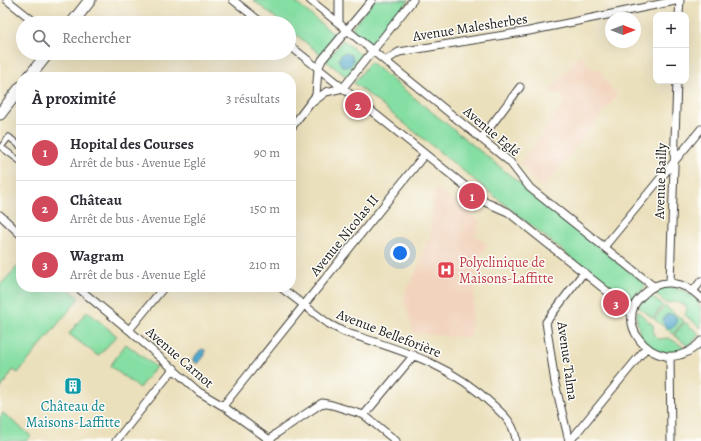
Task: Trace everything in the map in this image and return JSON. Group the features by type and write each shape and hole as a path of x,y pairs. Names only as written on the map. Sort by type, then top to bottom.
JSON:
{"main road":[{"path":"77,16 90,0"},
{"path":"33,72 42,60"},
{"path":"1,111 16,93"}],"street":[{"path":"233,0 253,16"},
{"name":"Avenue Eglé","path":"310,0 346,31 373,51 510,162 530,188 653,286"},
{"path":"339,0 339,24"},
{"path":"296,122 316,95 318,69 322,60 372,0"},
{"path":"309,106 326,92 343,88 414,0"},
{"path":"679,12 680,0"},
{"name":"Avenue Malesherbes","path":"385,61 399,52 529,31 680,0"},
{"path":"9,1 27,16"},
{"path":"296,51 485,202 508,212 624,304 632,315"},
{"name":"Avenue Bailly","path":"670,282 677,84"},
{"path":"482,139 520,87"},
{"path":"604,247 701,129"},
{"path":"16,143 9,137 1,147 16,158"},
{"name":"Avenue Nicolas II","path":"223,406 425,154"},
{"path":"0,215 16,230"},
{"name":"Avenue Talma","path":"570,441 555,383 546,322 584,272"},
{"path":"694,290 701,281"},
{"path":"701,298 694,290 682,284 670,282 653,286 635,305 632,315 633,327 638,338 646,348 657,354 670,356 681,355 691,350 701,342"},
{"name":"Avenue Carnot","path":"83,292 174,368 199,392 223,406 270,441"},
{"path":"129,330 160,292"},
{"name":"Avenue Belleforière","path":"287,292 329,324 344,332 435,363 461,378 485,397 508,420 514,428 516,441"},
{"path":"570,441 646,348"},
{"path":"364,415 414,355"},
{"path":"670,356 671,441"},
{"path":"116,441 174,368"},
{"path":"270,441 277,432 322,403 364,415 396,441"}],"shaded area":[{"path":"580,54 593,70 597,67 617,96 543,188 529,176 526,168 520,164 565,101 550,90"},
{"name":"Polyclinique de Maisons-Laffitte","path":"434,187 481,222 475,236 488,244 478,260 470,338 414,333 404,301 406,290 412,281 430,236"}],"green space":[{"path":"253,0 293,0 336,36 321,55 296,35 296,16 273,16"},
{"path":"374,0 409,0 373,46 351,29"},
{"path":"343,40 363,57 347,77 326,61"},
{"path":"370,62 646,285 630,305 354,83"},
{"path":"16,268 16,292 72,292 79,298 18,373 13,370 0,390 0,285"},
{"path":"659,286 672,287 684,291 695,298 701,309 701,328 685,315 687,310 686,306 676,302 666,303 653,291"},
{"path":"648,294 663,305 653,318 638,307"},
{"path":"665,306 684,321 673,334 654,319"},
{"path":"87,311 117,336 98,356 69,334"},
{"path":"637,311 653,325 654,335 658,339 669,338 687,349 662,353 650,347 645,342 639,330 637,324"},
{"path":"685,322 699,334 689,347 674,335"},
{"path":"126,344 156,367 139,388 110,366"},
{"path":"3,413 31,436 27,441 0,441 0,417"}],"water":[{"path":"343,53 349,53 353,57 353,63 349,67 343,67 339,63 339,57"},
{"path":"667,314 673,314 677,318 677,324 673,328 667,328 663,324 663,318"},
{"path":"200,350 205,350 205,355 198,364 192,360"}],"place":[{"name":"Château","path":"358,105"},
{"name":"Hopital des Courses","path":"472,196"},
{"name":"Polyclinique de Maisons-Laffitte","path":"446,270"},
{"name":"Wagram","path":"616,303"},
{"name":"Château de Maisons-Laffitte","path":"73,386"}]}
